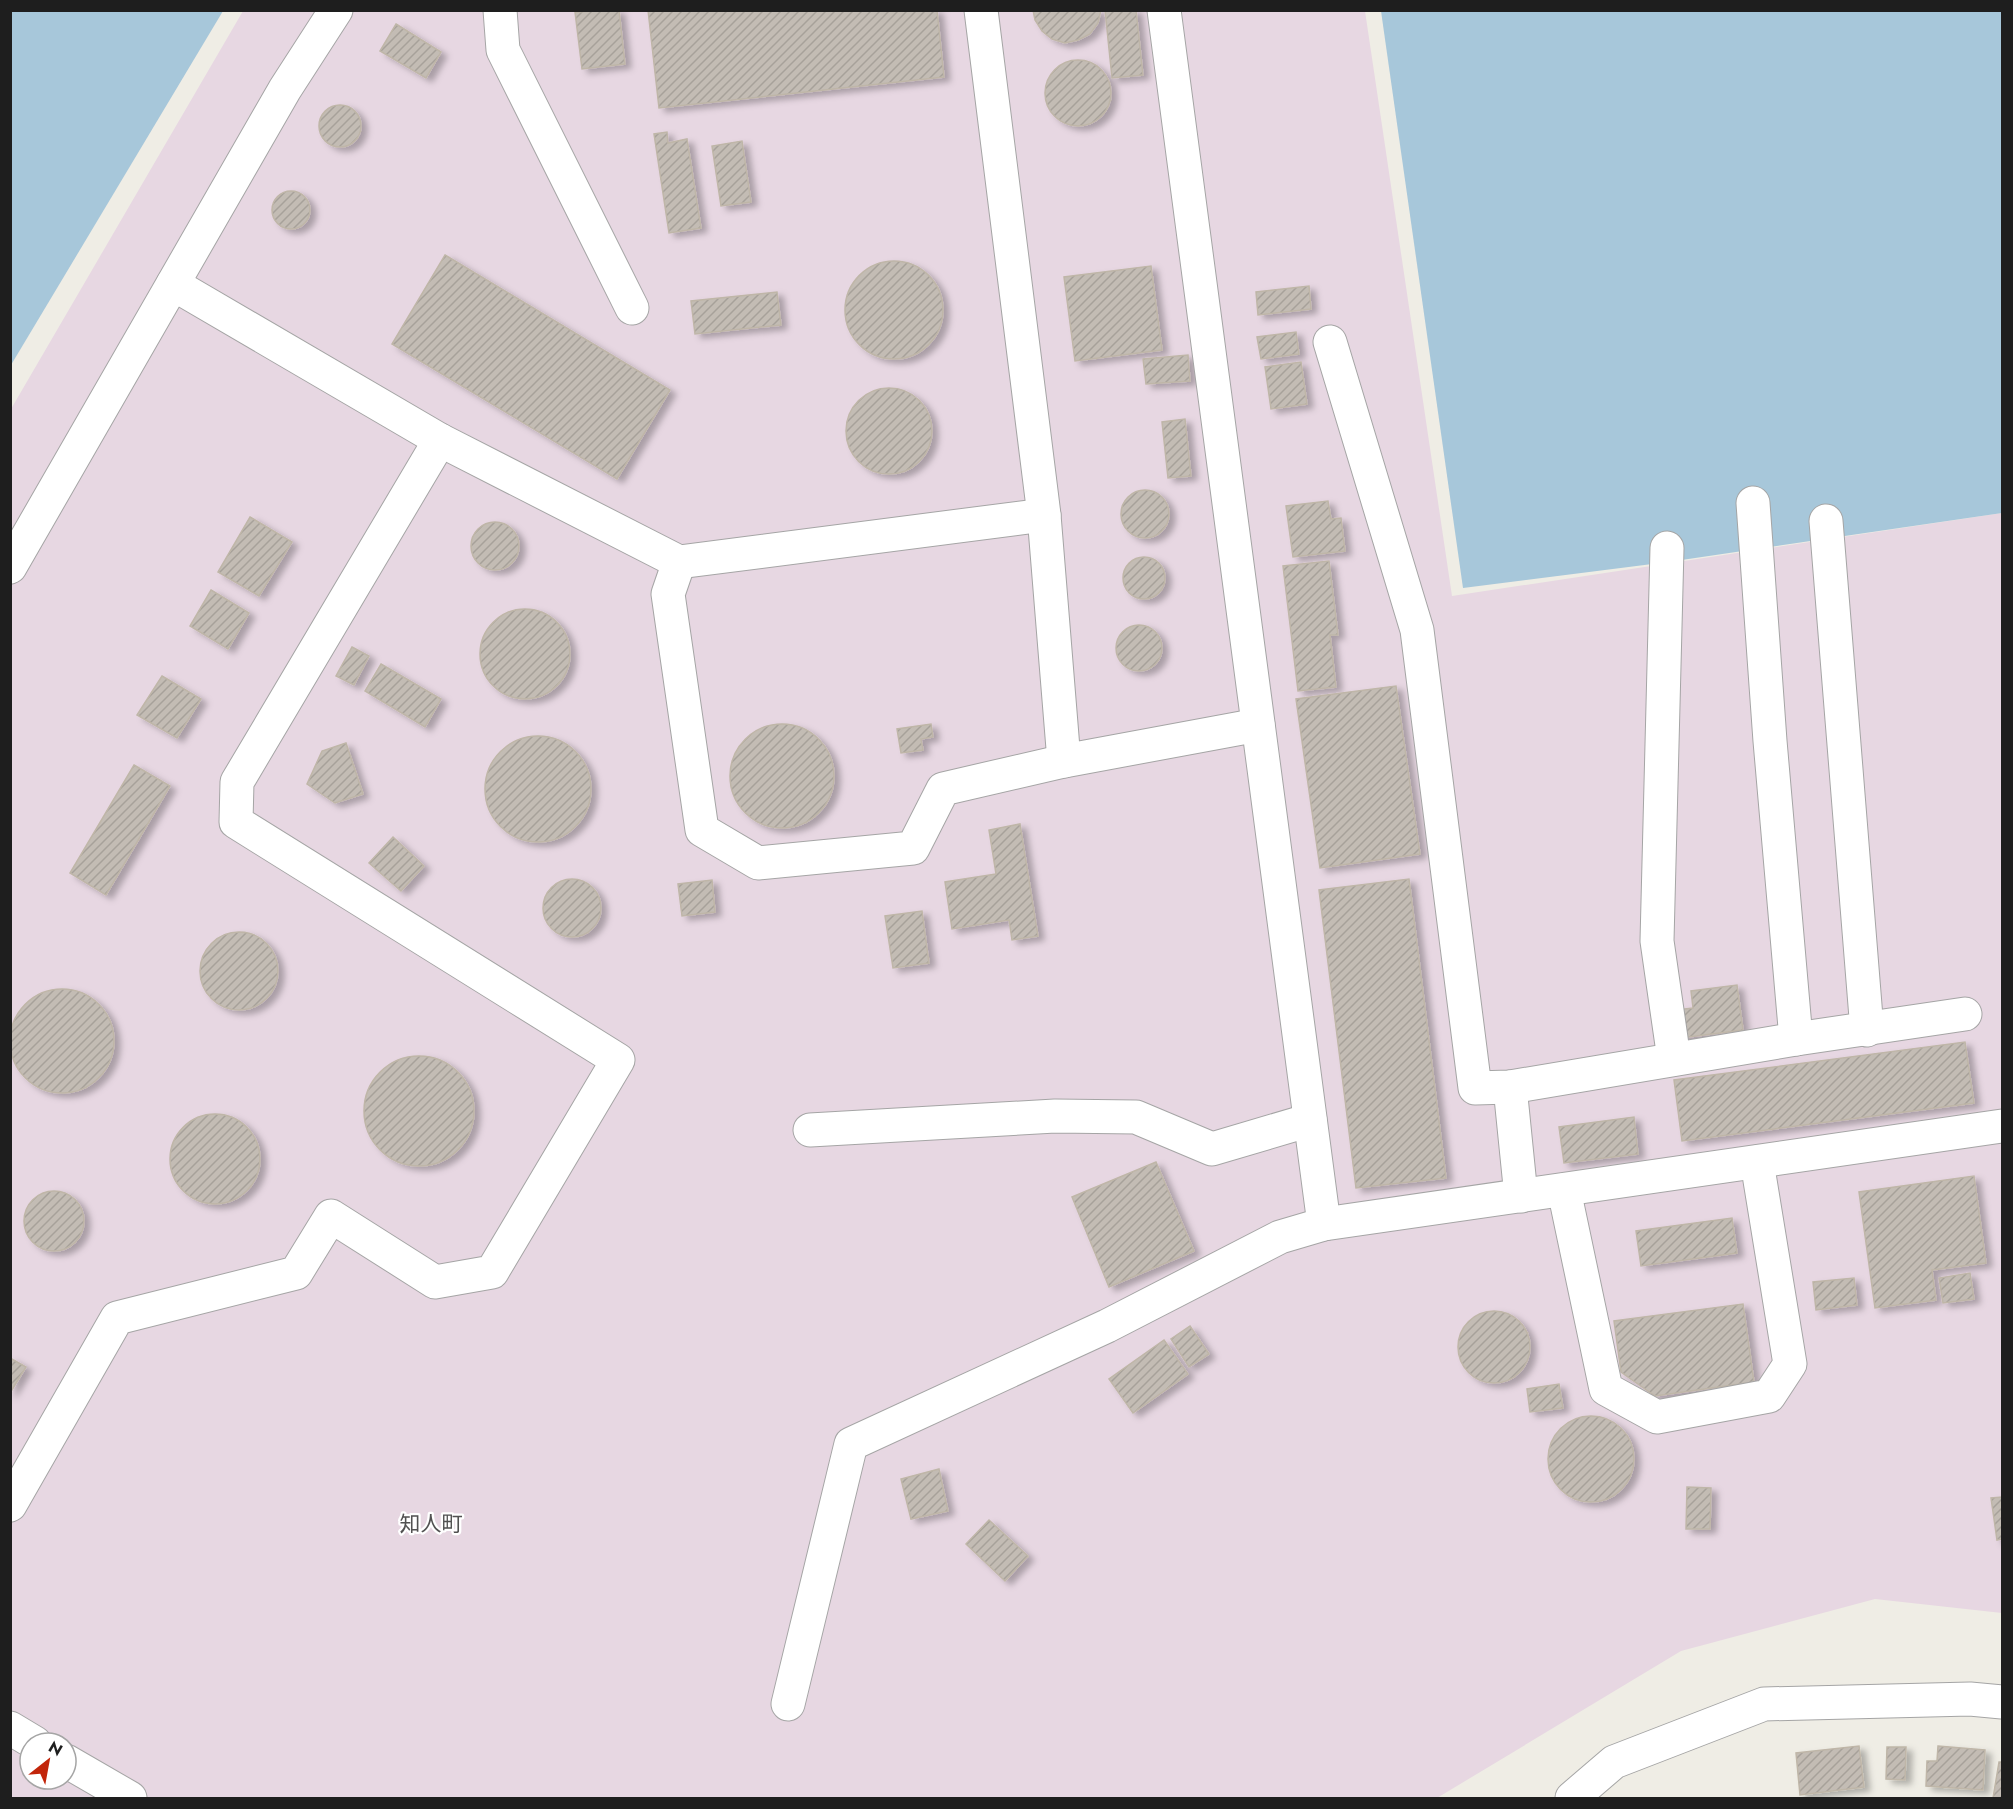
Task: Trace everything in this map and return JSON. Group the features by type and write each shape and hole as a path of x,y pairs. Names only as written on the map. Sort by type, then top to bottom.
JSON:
{"street":[{"path":"10,567 285,89 336,10"},
{"path":"501,10 503,50 632,308"},
{"path":"981,10 1044,515 1064,761"},
{"path":"1164,10 1324,1224"},
{"path":"173,284 440,440 679,562 1044,515"},
{"path":"1330,342 1417,630 1475,1088 1510,1088 1796,1039 1965,1014"},
{"path":"10,1505 117,1318 296,1273 331,1216 435,1282 492,1272 618,1060 236,822 237,782 440,440"},
{"path":"1753,503 1768,719 1796,1039"},
{"path":"1826,521 1867,1030"},
{"path":"1667,548 1658,941 1674,1059"},
{"path":"679,562 669,594 702,830 759,863 913,848 942,789 1064,761 1258,725"},
{"path":"1510,1088 1521,1196"},
{"path":"810,1130 1054,1116 1136,1117 1212,1149 1310,1120"},
{"path":"788,1704 851,1444 1107,1326 1280,1237 1324,1224 2002,1126"},
{"path":"1564,1190 1606,1389 1657,1417 1769,1396 1790,1364 1757,1162"},
{"path":"1572,1798 1614,1762 1764,1704 1970,1699 2002,1702"},
{"path":"78,1768 129,1798"}],"shaded area":[{"path":"243,11 1365,11 1452,596 2002,513 2002,1613 1875,1599 1681,1651 1437,1798 11,1798 11,409"}],"water":[{"path":"10,11 223,11 11,365"},
{"path":"1381,11 2002,11 2002,513 1668,562 1463,588"}],"building":[{"path":"619,10 625,64 582,69 575,12"},
{"path":"648,10 937,10 944,77 659,108"},
{"path":"1033,10 1101,10 1098,23 1090,34 1065,43 1052,39 1042,31 1035,20"},
{"path":"1105,10 1136,10 1143,75 1112,78"},
{"path":"396,24 441,52 426,78 380,51"},
{"path":"1078,60 1091,63 1101,70 1108,80 1111,93 1108,106 1101,116 1091,123 1078,126 1065,123 1055,116 1048,106 1045,93 1048,80 1055,70 1065,63"},
{"path":"340,105 355,111 361,126 355,141 340,147 325,141 319,126 325,111"},
{"path":"667,132 668,143 687,139 701,228 669,233 654,134"},
{"path":"742,141 751,202 721,206 712,146"},
{"path":"291,191 305,196 310,210 305,224 291,229 277,224 272,210 277,196"},
{"path":"445,255 670,390 617,479 392,344"},
{"path":"894,261 913,265 929,275 939,291 943,310 939,329 929,345 913,355 894,359 875,355 859,345 849,329 845,310 849,291 859,275 875,265"},
{"path":"1151,266 1162,350 1075,361 1064,277"},
{"path":"1309,286 1311,309 1258,315 1256,292"},
{"path":"777,292 781,325 695,334 691,301"},
{"path":"1296,332 1299,354 1261,359 1257,337"},
{"path":"1188,355 1190,381 1146,384 1143,359"},
{"path":"1301,362 1307,404 1271,409 1265,367"},
{"path":"889,388 913,395 925,407 932,431 925,455 913,467 889,474 865,467 853,455 846,431 853,407 865,395"},
{"path":"1185,419 1191,476 1168,478 1162,422"},
{"path":"1140,490 1150,490 1165,500 1169,514 1168,523 1159,534 1150,538 1140,538 1125,528 1121,519 1121,509 1131,494"},
{"path":"1328,501 1331,519 1341,518 1345,551 1293,557 1286,506"},
{"path":"250,517 292,542 259,596 218,572"},
{"path":"490,522 500,522 512,529 519,541 519,551 512,563 500,570 490,570 475,559 471,551 471,541 482,526"},
{"path":"1144,557 1159,563 1165,578 1159,593 1144,599 1129,593 1123,578 1129,563"},
{"path":"1329,561 1338,635 1330,635 1336,687 1298,691 1283,566"},
{"path":"211,590 249,613 228,649 190,626"},
{"path":"525,609 542,612 557,622 567,637 570,654 567,671 557,686 542,696 525,699 508,696 493,686 483,671 480,654 483,637 493,622 508,612"},
{"path":"1139,625 1148,626 1156,631 1161,639 1161,657 1156,665 1148,670 1139,671 1130,670 1122,665 1117,657 1116,648 1117,639 1122,631 1130,626"},
{"path":"352,647 369,656 354,685 336,676"},
{"path":"381,664 441,699 425,727 365,691"},
{"path":"162,676 201,699 177,738 137,715"},
{"path":"1396,686 1420,854 1320,868 1296,699"},
{"path":"782,724 802,728 811,733 825,747 830,756 834,776 830,796 825,805 811,819 802,824 782,828 762,824 753,819 739,805 734,796 730,776 734,756 739,747 753,733 762,728"},
{"path":"931,724 933,737 921,739 923,750 901,753 897,729"},
{"path":"538,736 558,740 576,751 587,769 591,789 587,809 576,827 558,838 538,842 518,838 500,827 489,809 485,789 489,769 500,751 518,740"},
{"path":"346,743 363,794 335,803 307,784 322,751"},
{"path":"134,765 170,786 106,895 70,873"},
{"path":"1020,824 1038,936 1012,940 1009,920 952,929 945,882 996,874 989,830"},
{"path":"393,837 424,866 401,891 369,863"},
{"path":"566,879 578,879 593,887 601,902 601,914 593,929 578,937 566,937 551,929 543,914 543,902 551,887"},
{"path":"1409,879 1446,1178 1356,1188 1319,890"},
{"path":"712,880 715,912 682,916 678,884"},
{"path":"922,911 929,963 893,968 885,916"},
{"path":"231,932 247,932 261,938 272,949 278,963 278,979 272,993 261,1004 247,1010 231,1010 217,1004 206,993 200,979 200,963 206,949 217,938"},
{"path":"1737,985 1743,1030 1681,1038 1677,1010 1693,1008 1691,991"},
{"path":"62,989 82,993 99,1004 110,1021 114,1041 110,1061 99,1078 82,1089 62,1093 42,1089 25,1078 14,1061 10,1041 14,1021 25,1004 42,993"},
{"path":"1965,1042 1974,1103 1682,1141 1674,1080"},
{"path":"419,1056 440,1061 458,1072 469,1090 474,1111 469,1132 458,1150 440,1161 419,1166 398,1161 380,1150 369,1132 364,1111 369,1090 380,1072 398,1061"},
{"path":"215,1114 232,1117 247,1127 257,1142 260,1159 257,1176 247,1191 232,1201 215,1204 198,1201 183,1191 173,1176 170,1159 173,1142 183,1127 198,1117"},
{"path":"1634,1117 1638,1154 1564,1163 1559,1127"},
{"path":"1156,1162 1194,1251 1109,1287 1072,1197"},
{"path":"1974,1176 1986,1263 1932,1270 1936,1300 1875,1308 1859,1192"},
{"path":"48,1191 60,1191 71,1196 79,1204 84,1221 82,1233 71,1246 60,1251 48,1251 37,1246 29,1238 24,1227 24,1215 29,1204 37,1196"},
{"path":"1732,1218 1737,1253 1641,1266 1636,1231"},
{"path":"1970,1273 1974,1299 1943,1303 1939,1278"},
{"path":"1854,1278 1857,1305 1816,1310 1813,1282"},
{"path":"1743,1304 1754,1382 1655,1396 1621,1372 1614,1321"},
{"path":"1501,1311 1520,1321 1528,1333 1530,1347 1528,1361 1520,1373 1508,1381 1487,1383 1468,1373 1460,1361 1458,1340 1468,1321 1480,1313"},
{"path":"1190,1326 1209,1354 1189,1367 1171,1339"},
{"path":"1164,1340 1188,1374 1133,1413 1109,1379"},
{"path":"10,1358 26,1367 10,1393"},
{"path":"1559,1384 1563,1408 1530,1412 1527,1389"},
{"path":"1591,1416 1615,1423 1627,1435 1634,1459 1627,1483 1615,1495 1591,1502 1567,1495 1555,1483 1548,1459 1555,1435 1567,1423"},
{"path":"939,1469 948,1511 911,1519 901,1479"},
{"path":"1687,1487 1711,1488 1710,1529 1686,1529"},
{"path":"2002,1497 2002,1539 1997,1540 1991,1498"},
{"path":"989,1520 1028,1556 1005,1581 966,1544"},
{"path":"1859,1746 1864,1787 1800,1795 1796,1753"},
{"path":"1938,1746 1985,1750 1983,1790 1926,1786 1927,1761 1937,1761"},
{"path":"1887,1747 1906,1747 1905,1780 1886,1779"},
{"path":"1999,1762 2002,1762 2002,1798 1993,1798"}],"district":[{"name":"知人町","path":"431,1524"}]}
